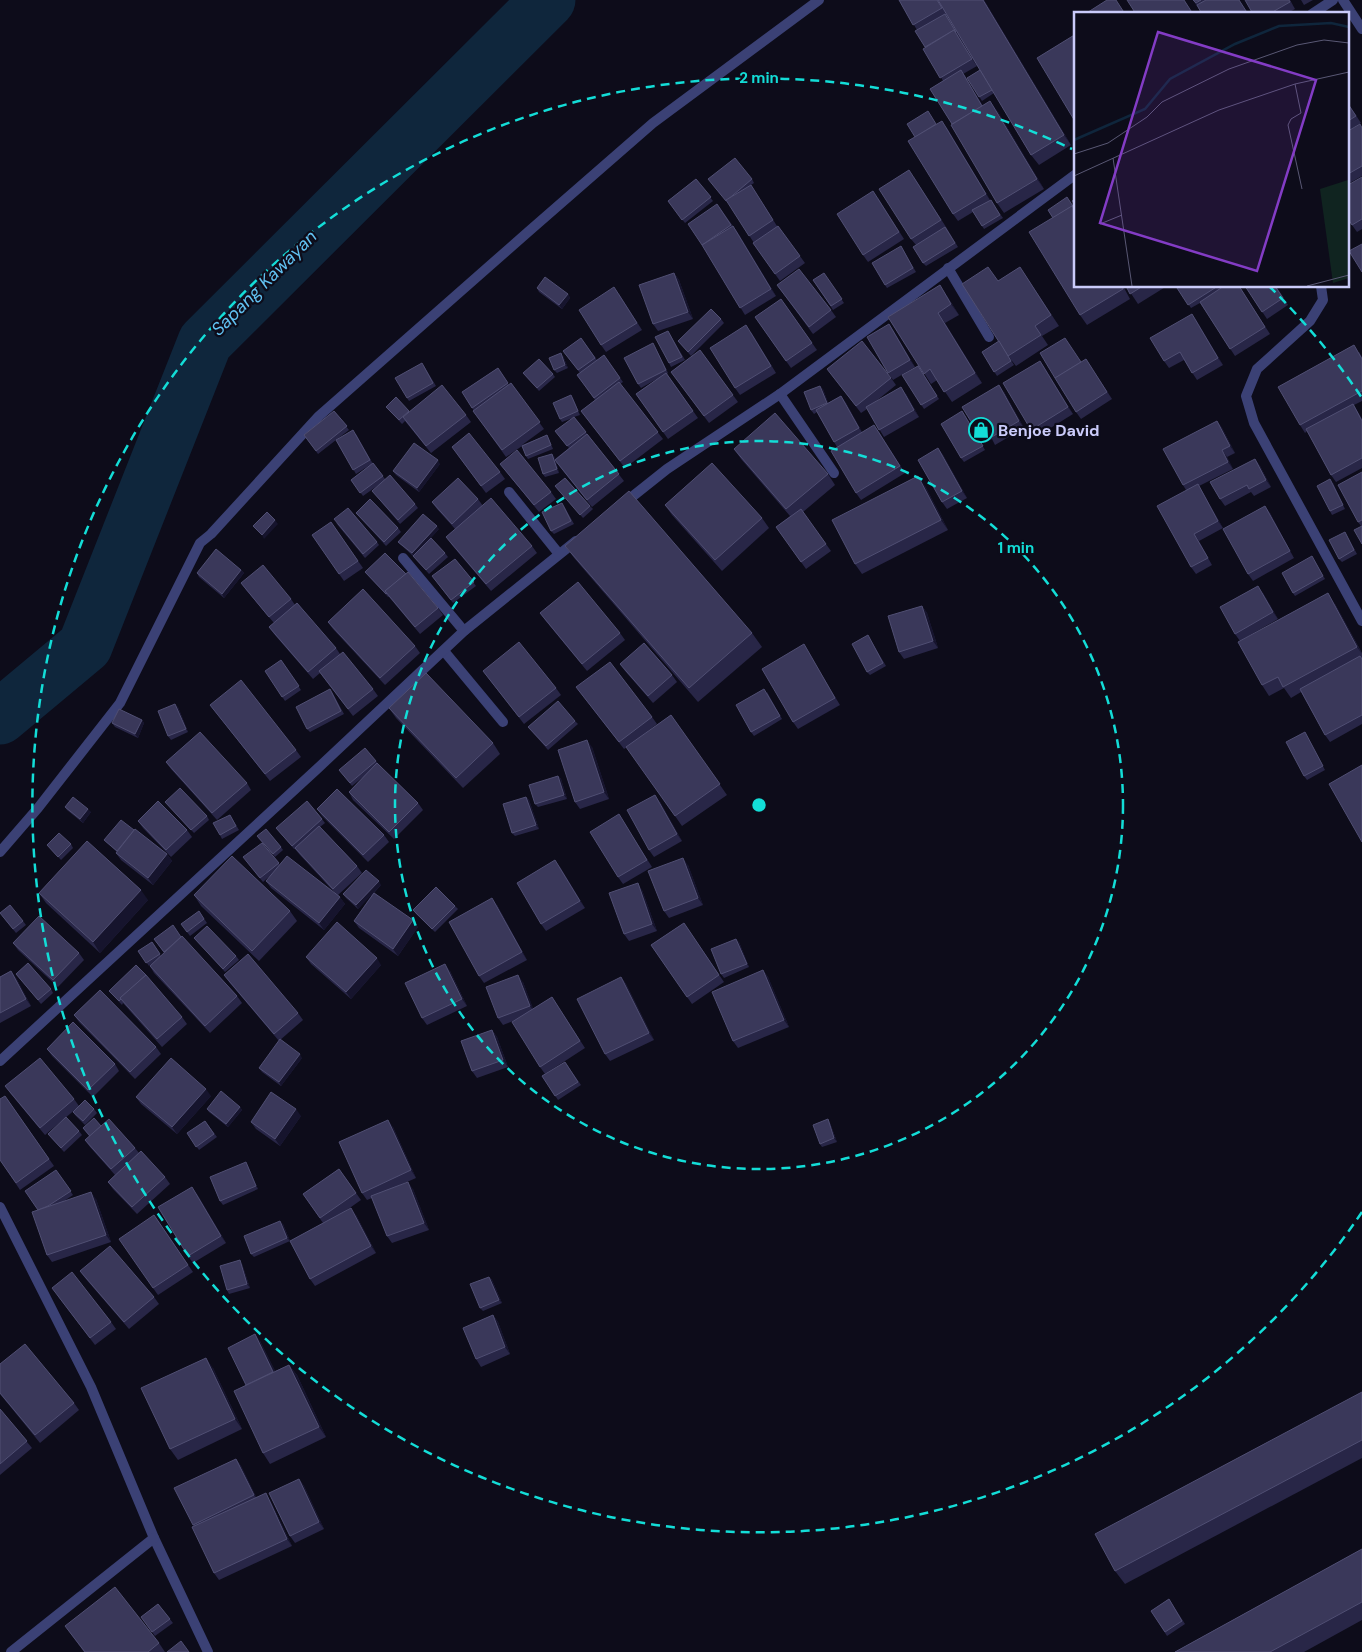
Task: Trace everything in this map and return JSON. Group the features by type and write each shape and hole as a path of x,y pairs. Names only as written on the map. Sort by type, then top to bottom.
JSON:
{"street":[{"path":"0,852 38,808 120,703 200,543 319,416 653,123 819,0"},
{"path":"1315,12 1333,0"},
{"path":"1343,0 1362,29"},
{"path":"613,512 667,469 780,394 1074,175"},
{"path":"948,268 989,336"},
{"path":"1321,288 1323,300 1310,321 1257,369 1246,396 1254,423 1362,621"},
{"path":"780,394 834,473"},
{"path":"509,492 559,554"},
{"path":"0,1061 464,631 582,536"},
{"path":"403,558 464,631"},
{"path":"444,651 503,722"},
{"path":"0,1207 90,1387 154,1538 208,1652"},
{"path":"11,1652 154,1538"}],"building":[{"path":"899,0 937,0 942,8 913,25"},
{"path":"938,0 983,0 1064,135 1031,155"},
{"path":"1107,0 1116,0 1124,12 1088,12"},
{"path":"1127,0 1184,0 1192,12 1135,12"},
{"path":"1206,0 1239,0 1247,12 1201,12 1197,5"},
{"path":"1245,0 1289,0 1290,2 1272,12 1252,12"},
{"path":"945,14 956,32 954,30 925,47 915,31"},
{"path":"954,30 972,59 940,78 923,49"},
{"path":"1074,35 1074,120 1037,58"},
{"path":"961,70 982,106 952,124 930,89"},
{"path":"980,70 992,90 979,97 967,78"},
{"path":"990,101 1037,179 997,203 951,125"},
{"path":"1350,107 1356,116 1350,120"},
{"path":"928,111 936,124 915,137 907,124"},
{"path":"942,121 986,194 953,214 908,141"},
{"path":"1360,124 1362,128 1362,166 1350,173 1350,130"},
{"path":"735,158 752,179 726,201 708,179"},
{"path":"909,170 941,220 911,239 879,189"},
{"path":"1362,177 1362,219 1352,225 1350,222 1350,184"},
{"path":"696,179 711,197 682,220 668,201"},
{"path":"751,185 773,220 749,236 726,200"},
{"path":"873,191 899,232 863,255 837,214"},
{"path":"1067,197 1074,208 1072,206 1053,218 1048,210"},
{"path":"991,200 1000,215 982,226 972,210"},
{"path":"717,204 731,225 702,245 688,224"},
{"path":"1072,206 1074,209 1074,288 1123,289 1080,315 1029,232"},
{"path":"733,226 771,289 740,308 702,245"},
{"path":"778,226 800,256 775,274 753,243"},
{"path":"945,227 955,243 923,263 913,247"},
{"path":"1362,244 1362,272 1350,253 1350,250"},
{"path":"901,246 913,268 885,285 872,263"},
{"path":"988,267 998,281 1020,267 1051,315 1035,326 1041,335 1008,356 962,284"},
{"path":"799,269 831,310 809,327 777,285"},
{"path":"674,273 688,312 653,324 639,285"},
{"path":"824,273 842,299 831,306 813,280"},
{"path":"545,277 568,294 559,305 537,288"},
{"path":"940,285 951,304 938,313 975,373 944,392 930,369 924,374 888,317"},
{"path":"614,287 637,323 601,345 579,310"},
{"path":"1127,288 1140,288 1130,294"},
{"path":"1177,288 1215,288 1188,305"},
{"path":"1221,288 1240,288 1265,327 1230,349 1200,302"},
{"path":"1246,288 1276,288 1283,298 1262,312"},
{"path":"781,299 812,343 786,361 755,317"},
{"path":"711,309 721,319 688,352 678,341"},
{"path":"1192,314 1218,358 1192,373 1180,352 1164,361 1150,338"},
{"path":"889,324 910,360 888,373 867,337"},
{"path":"746,325 771,366 735,388 710,348"},
{"path":"668,331 682,357 669,363 655,337"},
{"path":"581,338 595,358 578,370 563,351"},
{"path":"1065,338 1081,362 1055,378 1040,353"},
{"path":"862,341 891,378 856,406 827,369"},
{"path":"999,341 1011,361 994,372 982,352"},
{"path":"653,343 666,370 638,384 624,358"},
{"path":"1354,345 1362,359 1362,391 1300,425 1278,387"},
{"path":"700,350 733,395 704,416 671,372"},
{"path":"561,353 565,365 554,370 549,358"},
{"path":"604,355 620,378 594,398 577,375"},
{"path":"539,359 553,374 537,388 523,373"},
{"path":"1086,359 1107,392 1076,412 1055,378"},
{"path":"1040,361 1068,407 1031,430 1003,383"},
{"path":"422,363 433,383 407,398 395,378"},
{"path":"918,366 937,396 921,405 902,375"},
{"path":"498,368 508,383 472,408 462,392"},
{"path":"666,373 693,411 663,432 636,394"},
{"path":"619,382 658,432 620,461 581,411"},
{"path":"511,383 540,422 502,450 473,411"},
{"path":"442,385 466,415 426,446 403,417"},
{"path":"999,385 1019,421 990,438 987,432 980,436 962,407"},
{"path":"820,386 827,403 811,410 804,392"},
{"path":"901,387 914,410 879,430 866,407"},
{"path":"571,395 578,411 560,419 553,403"},
{"path":"841,396 859,428 834,442 816,410"},
{"path":"396,397 409,411 399,420 386,407"},
{"path":"1353,404 1362,421 1362,458 1331,475 1306,429"},
{"path":"334,411 347,426 316,451 304,435"},
{"path":"962,411 983,446 961,458 941,424"},
{"path":"775,413 828,474 786,509 734,449"},
{"path":"574,417 586,432 567,446 555,431"},
{"path":"1217,421 1230,446 1222,450 1228,462 1183,485 1163,449"},
{"path":"874,425 900,466 856,493 831,451"},
{"path":"353,430 370,460 353,470 336,440"},
{"path":"469,433 500,472 481,486 452,447"},
{"path":"587,434 619,474 587,500 555,460"},
{"path":"547,435 551,445 526,456 522,446"},
{"path":"414,443 438,460 417,488 393,471"},
{"path":"938,448 962,491 942,502 918,460"},
{"path":"517,450 551,492 534,505 500,464"},
{"path":"552,454 557,469 543,474 538,458"},
{"path":"1255,459 1266,480 1249,489 1247,485 1220,499 1210,482"},
{"path":"373,463 383,476 360,493 351,480"},
{"path":"712,463 762,518 715,560 665,505"},
{"path":"1362,472 1362,520 1358,522 1338,485"},
{"path":"390,475 415,504 398,520 372,491"},
{"path":"918,476 941,520 855,564 832,520"},
{"path":"458,478 478,499 452,524 432,502"},
{"path":"565,478 590,506 580,515 555,486"},
{"path":"1330,479 1343,505 1330,511 1317,486"},
{"path":"1198,484 1218,521 1194,534 1208,558 1191,567 1157,506"},
{"path":"629,491 752,633 689,688 565,546"},
{"path":"491,498 532,546 486,584 446,537"},
{"path":"370,499 398,528 384,542 356,513"},
{"path":"562,503 571,521 551,531 542,512"},
{"path":"1265,506 1290,551 1248,574 1223,529"},
{"path":"348,508 377,542 363,554 334,519"},
{"path":"801,509 826,544 801,562 776,527"},
{"path":"267,512 275,520 262,535 253,526"},
{"path":"423,514 437,526 412,553 398,542"},
{"path":"331,522 358,561 339,574 312,535"},
{"path":"1362,526 1362,544 1354,530"},
{"path":"1345,532 1354,550 1339,559 1329,540"},
{"path":"431,538 445,553 426,570 413,556"},
{"path":"216,549 241,570 222,594 197,573"},
{"path":"385,553 406,574 385,591 386,594 365,572"},
{"path":"1312,556 1323,576 1293,593 1282,573"},
{"path":"455,559 474,582 451,600 432,576"},
{"path":"263,565 291,599 269,617 241,583"},
{"path":"408,572 438,608 415,627 385,591"},
{"path":"578,582 620,633 582,664 540,613"},
{"path":"1258,586 1273,612 1235,634 1220,607"},
{"path":"363,589 415,646 380,678 328,622"},
{"path":"1328,593 1357,647 1283,687 1278,677 1262,685 1238,642"},
{"path":"297,603 336,648 308,672 269,627"},
{"path":"922,606 933,641 899,652 888,616"},
{"path":"868,635 883,663 867,672 852,644"},
{"path":"519,642 556,688 519,717 483,671"},
{"path":"644,643 672,675 648,696 620,664"},
{"path":"804,644 835,698 793,722 762,669"},
{"path":"343,652 373,689 348,709 319,671"},
{"path":"1360,656 1362,659 1362,715 1325,735 1300,689"},
{"path":"281,660 299,686 282,697 265,671"},
{"path":"610,662 652,717 619,742 576,687"},
{"path":"426,673 493,743 456,778 389,708"},
{"path":"241,680 296,750 265,774 210,705"},
{"path":"330,689 341,711 307,729 296,707"},
{"path":"764,689 780,716 751,732 736,705"},
{"path":"558,701 575,721 546,746 528,727"},
{"path":"175,704 186,729 168,736 158,711"},
{"path":"119,709 142,720 135,734 112,723"},
{"path":"671,715 720,784 675,816 626,747"},
{"path":"200,732 247,783 212,813 166,762"},
{"path":"1305,732 1323,766 1304,776 1286,742"},
{"path":"587,740 604,792 575,802 558,750"},
{"path":"365,748 376,761 350,783 339,770"},
{"path":"377,763 418,803 389,832 349,792"},
{"path":"1362,765 1362,842 1329,784"},
{"path":"558,776 564,795 535,804 529,785"},
{"path":"180,788 207,816 191,830 165,802"},
{"path":"337,789 384,835 363,855 317,809"},
{"path":"655,795 677,834 649,850 627,810"},
{"path":"73,797 88,809 80,819 65,807"},
{"path":"526,797 536,825 512,833 503,804"},
{"path":"158,801 187,830 166,850 138,821"},
{"path":"307,801 322,819 292,846 276,828"},
{"path":"619,814 647,860 618,877 590,832"},
{"path":"230,815 236,826 220,835 213,823"},
{"path":"121,820 134,830 117,851 104,840"},
{"path":"319,826 357,866 333,889 295,848"},
{"path":"135,829 167,854 148,878 116,853"},
{"path":"266,829 281,847 273,854 257,836"},
{"path":"59,833 71,844 58,857 47,845"},
{"path":"87,841 141,890 93,942 39,893"},
{"path":"262,843 279,863 260,878 243,857"},
{"path":"232,856 290,911 252,951 194,895"},
{"path":"287,856 340,897 319,923 266,881"},
{"path":"683,858 698,898 664,911 648,871"},
{"path":"555,860 580,901 541,924 517,883"},
{"path":"366,870 379,881 356,905 343,894"},
{"path":"638,883 652,924 624,934 609,893"},
{"path":"436,887 455,906 432,929 413,910"},
{"path":"374,893 413,920 393,949 354,921"},
{"path":"492,898 522,952 479,976 449,922"},
{"path":"10,905 23,921 13,929 0,913"},
{"path":"199,911 204,919 187,932 181,924"},
{"path":"39,916 79,953 53,980 13,943"},
{"path":"337,922 377,958 346,992 306,957"},
{"path":"684,923 719,975 687,997 651,945"},
{"path":"173,925 181,937 164,952 154,939"},
{"path":"207,926 236,956 223,969 194,938"},
{"path":"182,936 237,996 205,1026 150,966"},
{"path":"736,939 747,964 721,974 711,949"},
{"path":"152,942 160,954 146,963 138,951"},
{"path":"248,954 298,1013 274,1034 224,975"},
{"path":"28,963 51,989 38,1000 16,974"},
{"path":"445,964 462,999 422,1018 405,983"},
{"path":"136,965 146,975 119,1001 109,991"},
{"path":"763,970 784,1020 733,1041 712,992"},
{"path":"11,971 26,999 0,1013 0,977"},
{"path":"146,975 182,1017 157,1039 120,998"},
{"path":"518,975 530,1006 498,1018 486,987"},
{"path":"621,977 649,1033 605,1054 577,999"},
{"path":"100,990 156,1047 130,1072 74,1015"},
{"path":"552,997 580,1041 540,1067 512,1022"},
{"path":"73,1022 115,1064 88,1090 47,1049"},
{"path":"492,1030 503,1060 472,1071 461,1041"},
{"path":"280,1039 300,1054 279,1082 259,1068"},
{"path":"40,1058 74,1099 40,1128 5,1086"},
{"path":"171,1058 206,1089 172,1127 136,1097"},
{"path":"565,1062 578,1082 555,1096 542,1076"},
{"path":"221,1091 240,1107 226,1124 207,1109"},
{"path":"271,1092 296,1109 275,1139 251,1122"},
{"path":"5,1096 49,1159 16,1183 0,1160 0,1099"},
{"path":"85,1100 94,1109 83,1121 73,1112"},
{"path":"66,1117 79,1131 61,1148 48,1134"},
{"path":"94,1118 101,1126 90,1136 83,1128"},
{"path":"109,1119 135,1148 111,1169 85,1140"},
{"path":"828,1119 834,1138 820,1144 813,1125"},
{"path":"388,1120 411,1170 362,1193 339,1142"},
{"path":"205,1121 214,1134 196,1147 187,1133"},
{"path":"141,1151 165,1177 132,1207 108,1182"},
{"path":"246,1162 256,1186 220,1201 210,1177"},
{"path":"339,1169 356,1193 320,1218 303,1194"},
{"path":"56,1170 71,1191 48,1206 38,1210 25,1191"},
{"path":"408,1182 424,1223 387,1236 371,1196"},
{"path":"192,1187 221,1236 188,1256 158,1207"},
{"path":"91,1192 106,1235 47,1255 32,1212"},
{"path":"351,1208 371,1246 310,1279 290,1241"},
{"path":"154,1215 188,1265 153,1288 119,1239"},
{"path":"280,1221 287,1238 251,1254 244,1236"},
{"path":"110,1246 154,1297 124,1322 80,1271"},
{"path":"240,1260 247,1284 227,1290 220,1266"},
{"path":"72,1272 111,1322 90,1338 52,1288"},
{"path":"489,1277 499,1300 480,1308 470,1284"},
{"path":"493,1315 505,1347 476,1359 463,1328"},
{"path":"255,1334 273,1372 246,1385 228,1348"},
{"path":"25,1344 74,1403 35,1435 0,1393 0,1364"},
{"path":"206,1358 235,1419 170,1449 141,1388"},
{"path":"289,1365 319,1427 263,1453 234,1391"},
{"path":"1362,1392 1362,1440 1115,1571 1095,1534"},
{"path":"0,1409 27,1441 0,1464"},
{"path":"236,1459 254,1495 193,1525 174,1488"},
{"path":"299,1479 319,1522 290,1536 269,1493"},
{"path":"266,1493 287,1539 214,1573 192,1527"},
{"path":"1362,1549 1362,1602 1270,1652 1175,1652"},
{"path":"115,1587 159,1643 148,1652 85,1652 65,1626"},
{"path":"1169,1599 1182,1621 1165,1632 1151,1611"},
{"path":"158,1604 170,1619 152,1632 141,1617"},
{"path":"181,1641 189,1652 167,1652"}],"waterway":[{"name":"Sapang Kawayan","path":"0,717 85,646 205,342 548,0"}],"place":[{"name":"Benjoe David","path":"981,430"}]}
